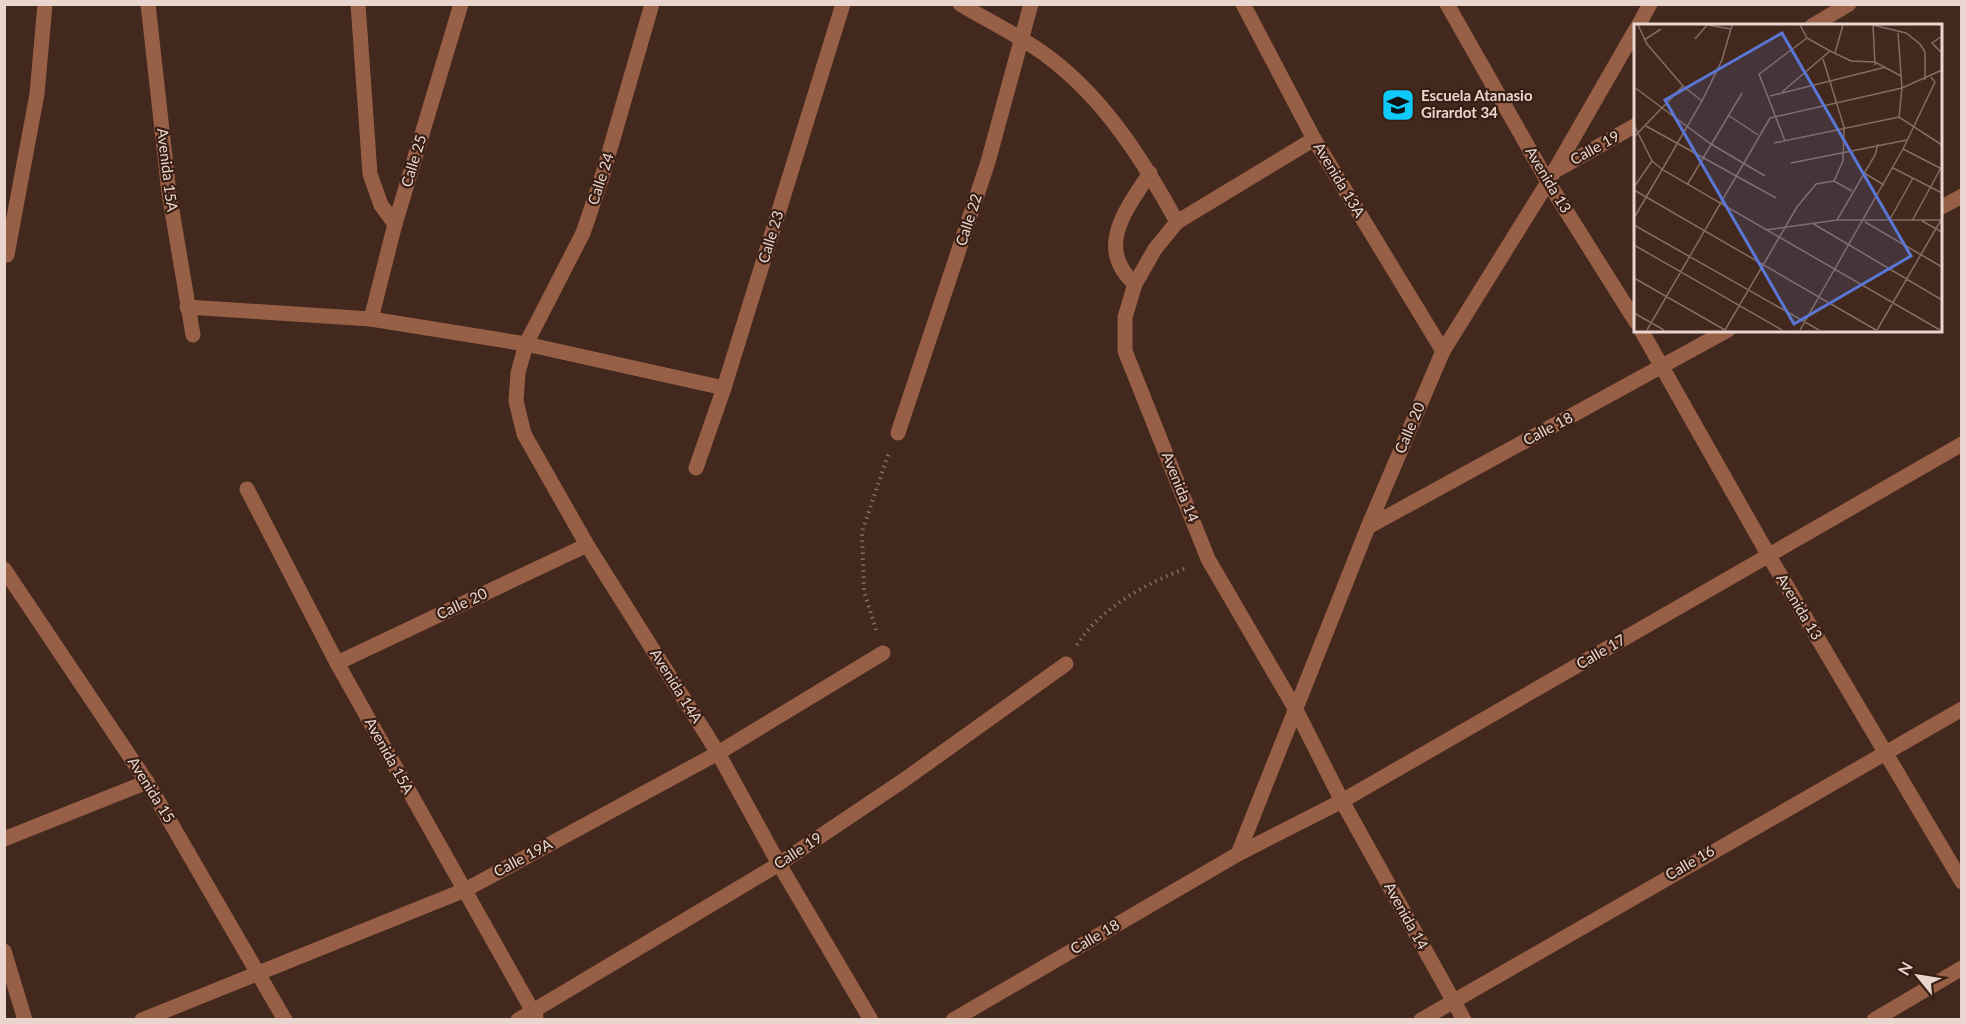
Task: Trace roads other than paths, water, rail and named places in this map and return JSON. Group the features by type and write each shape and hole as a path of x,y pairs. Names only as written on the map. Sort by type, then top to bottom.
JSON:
{"street":[{"path":"7,255 37,94 45,4"},
{"name":"Avenida 15A","path":"148,4 169,193 194,335"},
{"path":"358,4 370,174 381,205 395,224"},
{"name":"Calle 25","path":"371,319 395,224 461,4"},
{"name":"Calle 24","path":"526,344 583,233 602,177 652,4"},
{"name":"Calle 23","path":"696,468 724,388 843,4"},
{"path":"960,4 1051,58 1080,83 1116,126 1150,173 1177,222"},
{"name":"Calle 22","path":"898,433 988,162 1031,4"},
{"name":"Avenida 13A","path":"1243,4 1314,139 1443,351"},
{"name":"Avenida 13","path":"1447,4 1552,176 1634,319"},
{"path":"1815,24 1849,4"},
{"path":"1639,24 1647,6"},
{"name":"Calle 20","path":"1238,854 1368,527 1443,351 1552,176 1634,32"},
{"name":"Calle 19","path":"1552,176 1634,126"},
{"name":"Avenida 14","path":"1314,139 1177,222 1155,249 1134,284 1125,317 1125,351 1208,559 1296,710 1342,801 1464,1020"},
{"path":"1134,284 1119,266 1115,240 1120,224 1150,173"},
{"path":"1942,207 1962,196"},
{"path":"188,307 371,319 526,344 724,388"},
{"name":"Avenida 13","path":"1642,332 1769,556 1962,882"},
{"name":"Calle 18","path":"1368,527 1725,332"},
{"name":"Avenida 14A","path":"526,344 518,373 516,401 524,434 587,545 718,753 778,864 871,1020"},
{"name":"Calle 17","path":"1238,854 1342,801 1962,444"},
{"name":"Avenida 15A","path":"247,489 337,663 535,1015"},
{"name":"Calle 20","path":"337,663 587,545"},
{"name":"Avenida 15","path":"4,569 147,782 285,1020"},
{"name":"Calle 19A","path":"142,1020 465,890 718,753 883,653"},
{"name":"Calle 19","path":"518,1020 535,1015 778,864 904,780 1066,664"},
{"name":"Calle 16","path":"1421,1020 1885,751 1962,709"},
{"path":"4,839 147,782"},
{"name":"Calle 18","path":"953,1020 1238,854"},
{"path":"4,951 25,1020"},
{"path":"1874,1020 1962,968"}],"place":[{"name":"Escuela Atanasio Girardot 34","path":"1398,105"}]}
